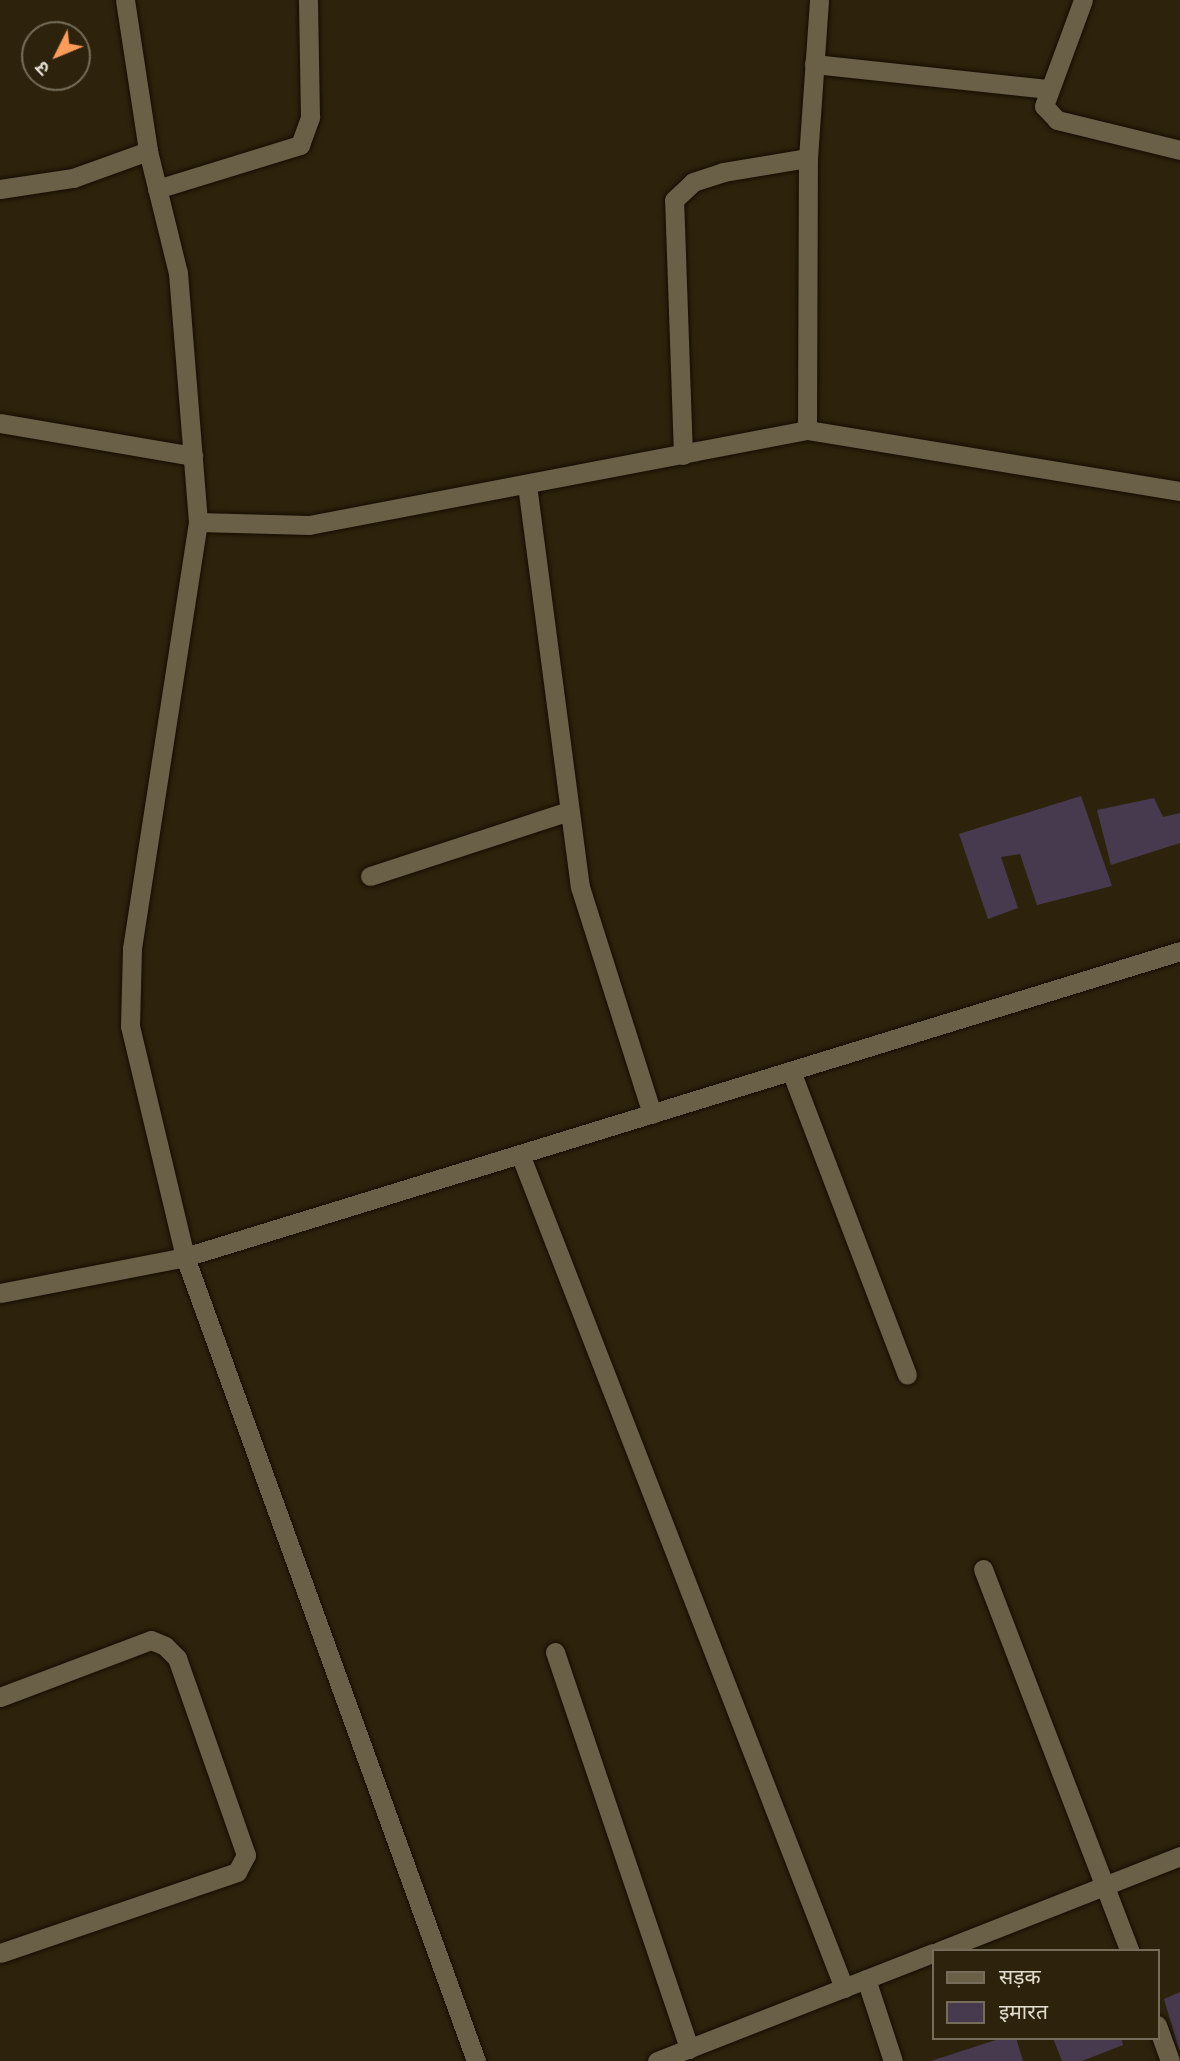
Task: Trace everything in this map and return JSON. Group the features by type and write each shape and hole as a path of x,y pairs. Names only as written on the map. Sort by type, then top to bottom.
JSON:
{"street":[{"path":"125,0 148,151 178,273 198,522 132,949 130,1026 185,1257 476,2061"},
{"path":"157,189 300,145 310,117 308,0"},
{"path":"807,429 808,158 818,0"},
{"path":"1083,0 1047,89 1044,106 1057,120 1180,150"},
{"path":"814,64 1047,89"},
{"path":"0,189 73,178 148,151"},
{"path":"682,454 674,200 693,182 723,172 808,158"},
{"path":"0,423 193,456"},
{"path":"198,522 309,525 807,429 1180,491"},
{"path":"527,485 580,887 652,1114"},
{"path":"370,876 569,811"},
{"path":"0,1293 185,1257 1180,951"},
{"path":"791,1071 907,1375"},
{"path":"520,1154 844,1988"},
{"path":"983,1569 1129,1949"},
{"path":"0,1697 151,1640 165,1646 177,1658 246,1855 237,1872 0,1953"},
{"path":"555,1652 689,2049"},
{"path":"944,1949 1180,1856"},
{"path":"657,2061 932,1953"},
{"path":"866,1979 893,2061"},
{"path":"1159,2031 1170,2061"}],"building":[{"path":"1081,796 1112,886 1037,905 1020,854 1001,857 1018,908 988,919 959,834"},
{"path":"1154,798 1163,817 1180,813 1180,843 1111,865 1097,810"},
{"path":"1180,1992 1180,2050 1179,2050 1164,1999"},
{"path":"996,2040 1017,2040 1023,2061 931,2061"},
{"path":"1054,2040 1122,2040 1123,2045 1082,2061 1062,2061"}]}
